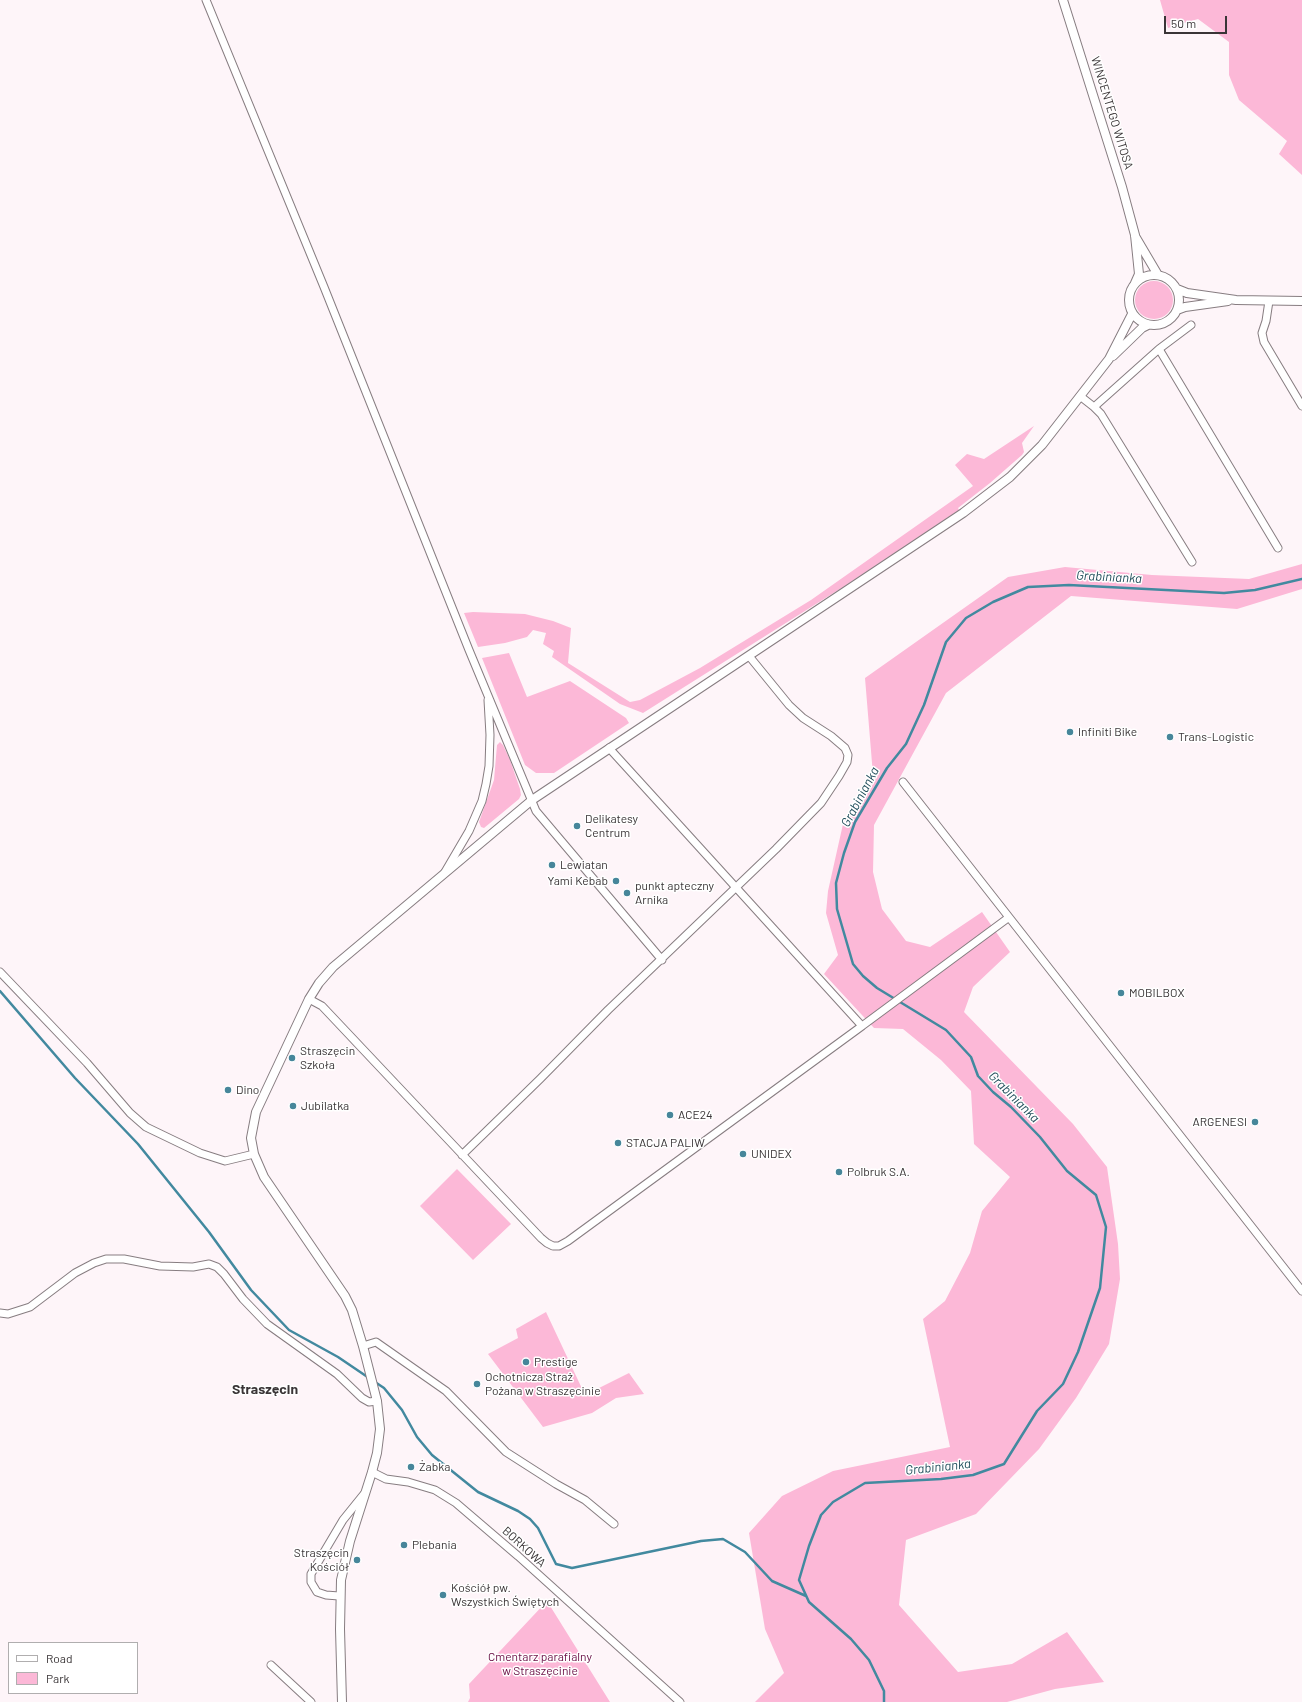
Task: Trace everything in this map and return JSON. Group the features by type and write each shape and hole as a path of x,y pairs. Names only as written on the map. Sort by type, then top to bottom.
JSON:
{"street":[{"path":"206,0 262,135 487,694 536,811 662,960"},
{"name":"WINCENTEGO WITOSA","path":"1063,0 1122,186 1134,235 1139,274 1135,283"},
{"name":"WINCENTEGO WITOSA","path":"1134,235 1158,275"},
{"path":"1158,275 1166,278 1177,290 1179,296 1177,310 1166,322 1157,325 1148,325 1142,323 1132,314 1129,306 1129,298 1135,283 1146,276 1158,275"},
{"path":"1177,290 1187,293 1236,300 1302,301"},
{"path":"1177,310 1185,307 1236,300"},
{"path":"1269,301 1262,333 1264,342 1302,406"},
{"path":"1109,359 1132,314"},
{"path":"342,1702 339,1596 346,1556 377,1453 380,1429 377,1401 357,1323 345,1296 260,1169 254,1154 252,1130 256,1112 318,983 333,967 444,872 532,800 985,498 1010,477 1042,445 1109,359 1142,328 1148,325"},
{"path":"1094,407 1159,350 1191,325"},
{"path":"1159,350 1278,548"},
{"path":"1080,396 1101,414 1192,562"},
{"path":"462,1155 608,1010 736,888 821,802 839,776 847,762 848,755 846,748 803,718 788,705 749,656"},
{"path":"444,872 468,831 482,801 489,766 490,735 487,694"},
{"path":"609,748 862,1026"},
{"path":"903,782 1008,918 1302,1291"},
{"path":"309,999 322,1006 547,1244 559,1246 886,1010 1008,918"},
{"path":"0,972 91,1068 130,1113 146,1128 200,1153 225,1162 254,1154"},
{"path":"0,1313 8,1314 30,1307 75,1273 94,1263 106,1259 124,1258 166,1266 193,1267 209,1264 217,1267 224,1274 243,1299 267,1324 337,1374 362,1398 369,1402 377,1401"},
{"path":"364,1349 376,1342 446,1391 506,1452 584,1500 614,1524"},
{"name":"BORKOWA","path":"372,1472 386,1479 408,1482 435,1490 456,1503 518,1556 680,1702"},
{"path":"339,1596 326,1595 316,1592 311,1582 311,1574 343,1520 365,1492"},
{"path":"271,1665 311,1702"}],"green space":[{"path":"1160,0 1302,0 1302,175 1279,154 1287,141 1239,100 1229,75 1229,42 1198,19 1168,28"},
{"path":"1150,281 1158,281 1168,286 1172,293 1172,307 1168,314 1158,319 1150,319 1140,314 1138,311 1135,304 1135,296 1140,286 1143,284"},
{"path":"1034,426 1022,443 1024,452 1022,455 958,508 959,510 843,587 643,713 620,704 552,657 554,651 543,644 546,633 533,630 527,637 505,643 478,647 464,613 525,614 553,621 571,628 568,663 630,702 640,700 700,668 811,600 973,486 955,465 967,454 984,459"},
{"path":"1302,564 1302,589 1237,609 1071,596 946,693 874,825 873,872 882,909 906,941 930,947 982,912 1010,952 973,987 964,1012 1073,1124 1107,1167 1118,1244 1120,1279 1109,1344 1076,1398 1039,1449 976,1514 906,1540 899,1605 958,1672 1012,1664 1067,1632 1104,1682 1055,1689 1007,1702 755,1702 784,1673 765,1629 749,1533 782,1496 833,1471 950,1447 923,1319 945,1301 970,1253 982,1211 1010,1177 974,1144 971,1091 941,1060 903,1029 874,1028 824,974 838,955 826,913 828,891 843,824 873,775 865,678 1008,577 1065,567 1152,575 1249,579"},
{"path":"509,653 527,697 570,681 626,718 629,723 554,773 536,773 525,765 482,658"},
{"path":"500,742 510,760 521,795 519,799 484,828 481,827 479,822 494,780 497,745"},
{"path":"457,1169 511,1224 473,1260 420,1206"},
{"path":"546,1312 585,1395 629,1373 644,1394 616,1398 592,1413 543,1427 488,1354 518,1338 516,1329"},
{"name":"Cmentarz parafialny w Straszęcinie","path":"547,1601 610,1702 468,1702 470,1698 469,1684"}],"waterway":[{"name":"Grabinianka","path":"884,1702 884,1691 869,1660 851,1639 809,1602 799,1580 809,1546 821,1515 833,1502 865,1483 941,1479 973,1475 1004,1464 1037,1411 1063,1384 1078,1352 1100,1288 1106,1227 1096,1195 1067,1171 1040,1137 978,1076 971,1057 946,1030 877,988 863,976 853,964 837,909 836,883 844,853 855,822 887,768 906,744 924,705 946,642 966,618 993,602 1028,587 1069,585 1224,593 1255,590 1302,579"},
{"path":"0,991 75,1078 138,1144 209,1232 251,1290 289,1330 338,1357 369,1378"},
{"path":"375,1382 384,1388 402,1410 417,1437 432,1455 478,1492 518,1511 530,1519 538,1528 556,1564 572,1568 701,1541 723,1539 745,1552 772,1581 806,1596"}],"place":[{"name":"Infiniti Bike","path":"1070,732"},
{"name":"Trans-Logistic","path":"1170,737"},
{"name":"Delikatesy Centrum","path":"577,826"},
{"name":"Lewiatan","path":"552,865"},
{"name":"Yami Kebab","path":"616,881"},
{"name":"punkt apteczny Arnika","path":"627,893"},
{"name":"MOBILBOX","path":"1121,993"},
{"name":"Straszęcin Szkoła","path":"292,1058"},
{"name":"Dino","path":"228,1090"},
{"name":"Jubilatka","path":"293,1106"},
{"name":"ACE24","path":"670,1115"},
{"name":"ARGENESI","path":"1255,1122"},
{"name":"STACJA PALIW","path":"618,1143"},
{"name":"UNIDEX","path":"743,1154"},
{"name":"Polbruk S.A.","path":"839,1172"},
{"name":"Prestige","path":"526,1362"},
{"name":"Ochotnicza Straż Pożana w Straszęcinie","path":"477,1384"},
{"name":"Żabka","path":"411,1467"},
{"name":"Plebania","path":"404,1545"},
{"name":"Straszęcin Kościół","path":"357,1560"},
{"name":"Kościół pw. Wszystkich Świętych","path":"443,1595"}],"district":[{"name":"Straszęcin","path":"265,1389"}]}
